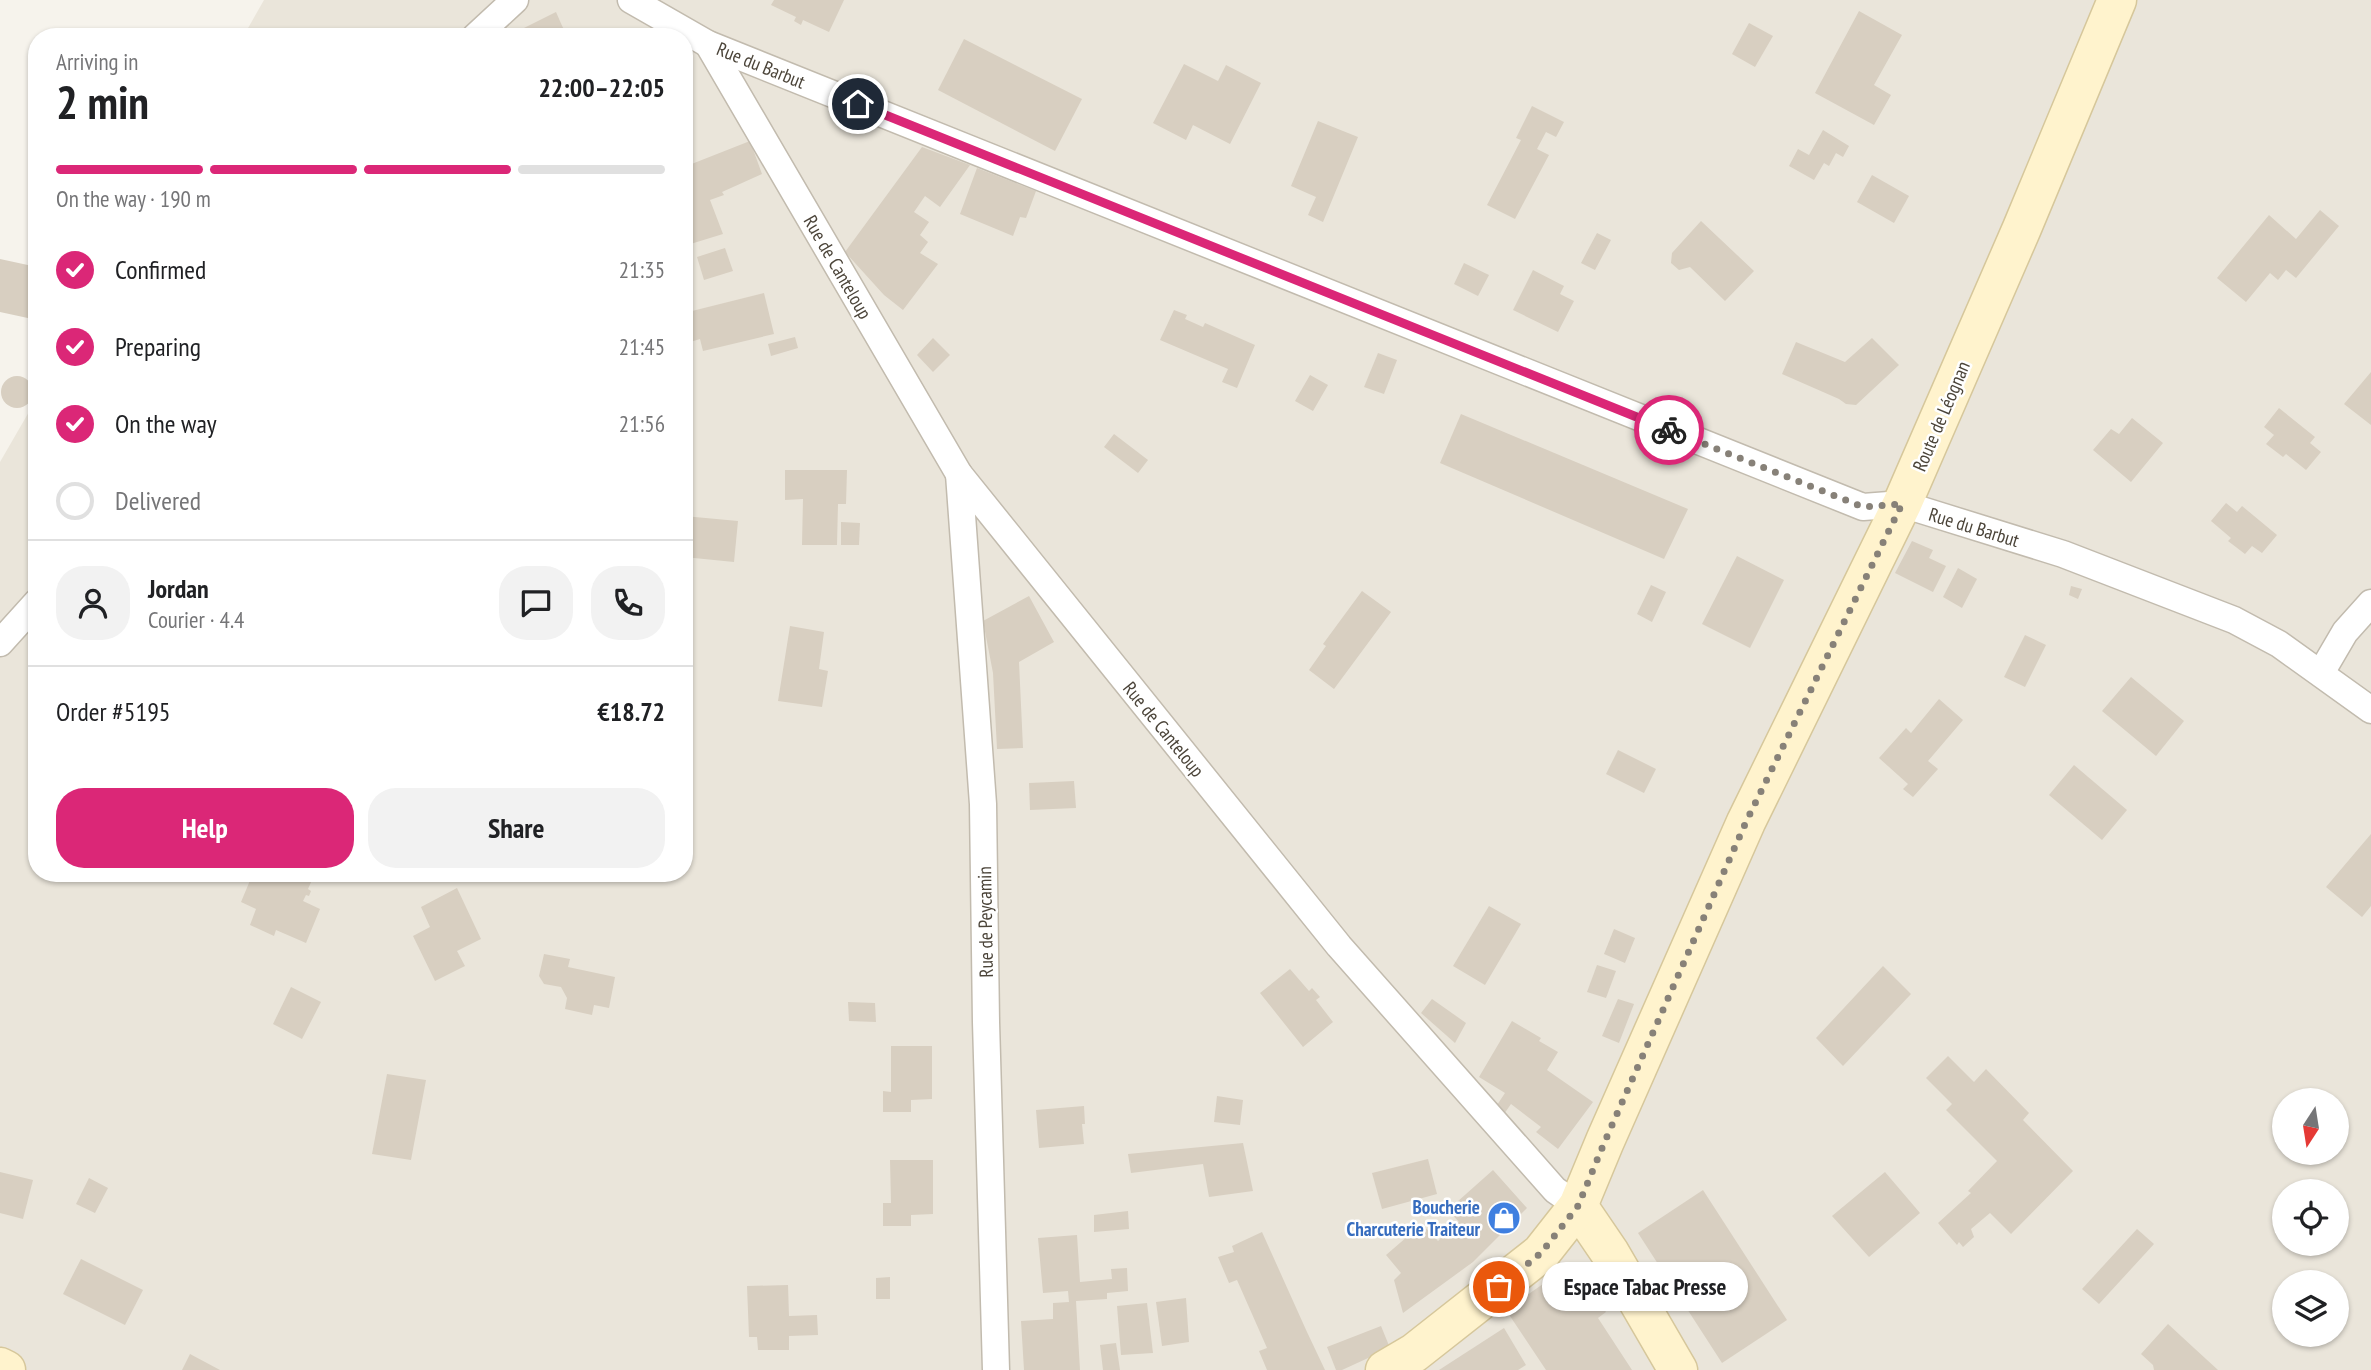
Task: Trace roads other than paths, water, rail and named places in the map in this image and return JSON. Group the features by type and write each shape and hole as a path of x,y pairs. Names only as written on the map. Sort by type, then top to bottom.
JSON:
{"street":[{"path":"485,28 515,0"},
{"name":"Rue du Barbut","path":"631,0 680,28"},
{"name":"Route de Léognan","path":"1385,1370 1414,1353 1541,1253 1578,1206 1746,822 1902,504 2118,0"},
{"name":"Rue du Barbut","path":"693,35 708,44 1863,507 1902,504 2063,554 2234,620 2279,644 2371,710"},
{"name":"Rue de Canteloup","path":"708,44 959,474 1339,946 1555,1190 1578,1206 1610,1254 1678,1370"},
{"name":"Rue de Peycamin","path":"959,474 983,804 996,1370"},
{"path":"2321,673 2345,632 2371,603"},
{"path":"0,643 28,612"},
{"path":"0,1367 6,1370"}],"place":[{"name":"Boucherie Charcuterie Traiteur","path":"1504,1218"},
{"name":"Espace Tabac Presse","path":"1499,1287"}]}
